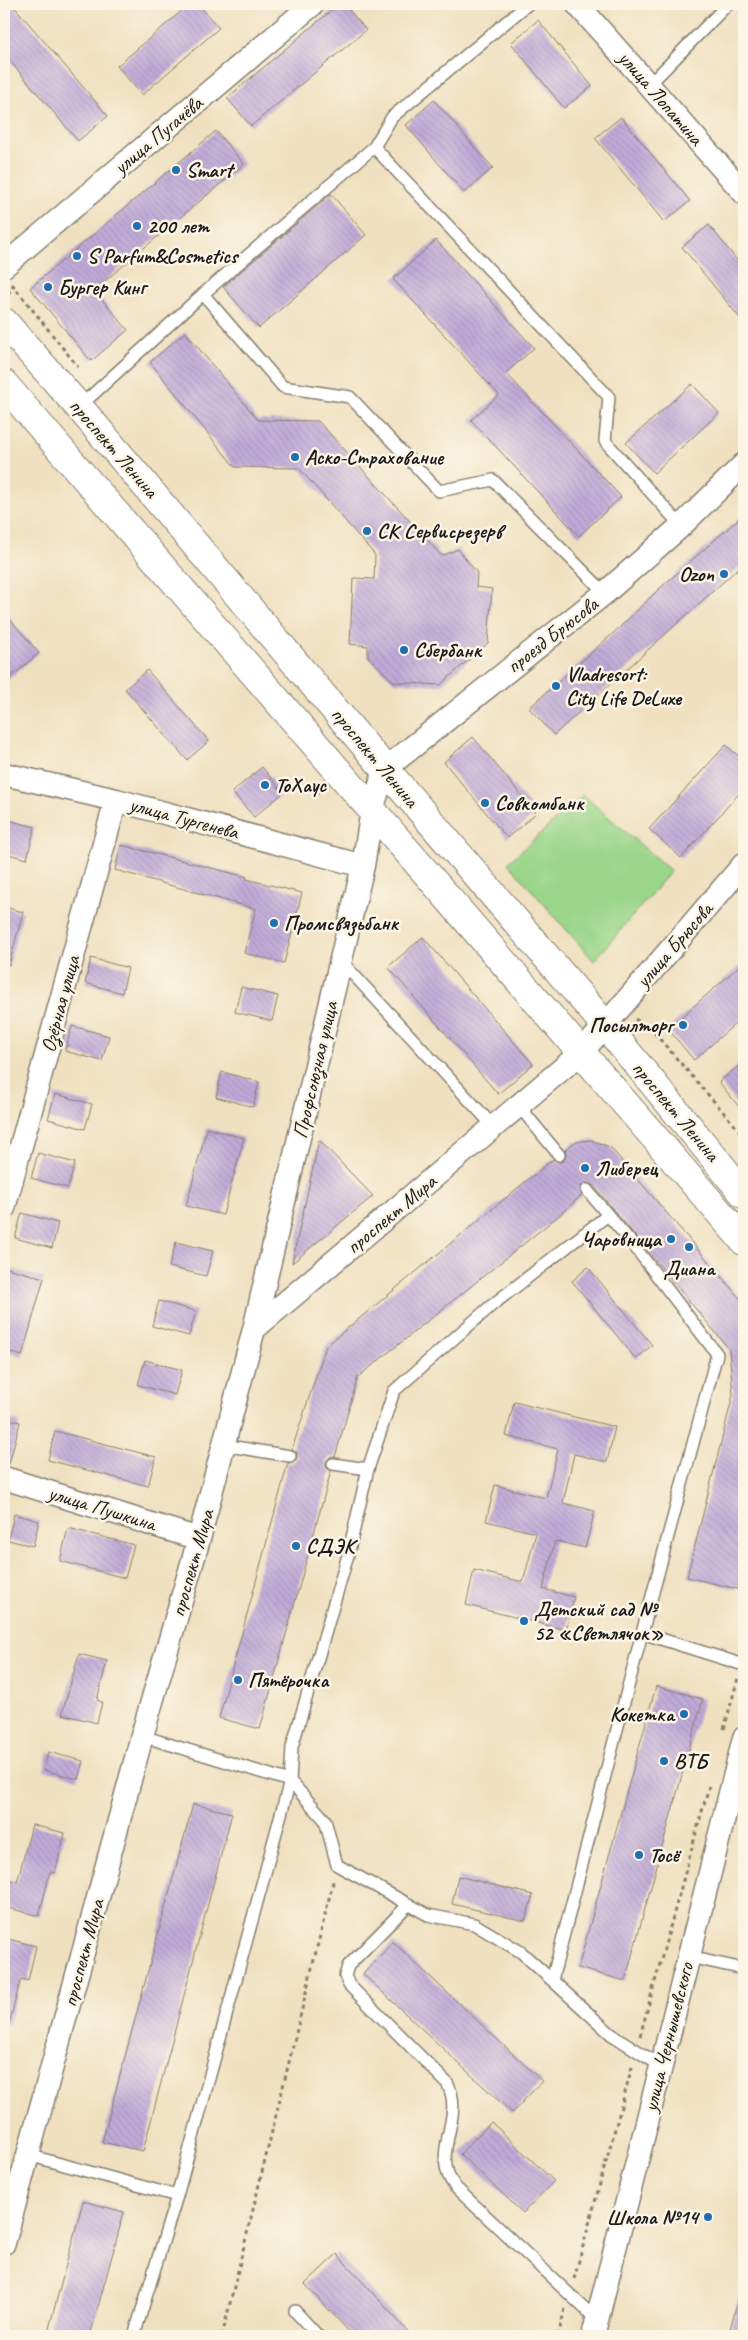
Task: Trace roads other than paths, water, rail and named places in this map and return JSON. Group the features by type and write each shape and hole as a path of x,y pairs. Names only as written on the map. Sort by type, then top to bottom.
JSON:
{"main road":[{"name":"проспект Ленина","path":"4,322 79,407 385,769 605,1025 744,1194"},
{"name":"проспект Ленина","path":"4,384 744,1241"}],"street":[{"name":"улица Пугачёва","path":"4,266 312,4"},
{"name":"улица Лопатина","path":"577,4 744,194"},
{"name":"проезд Брюсова","path":"385,769 605,593 681,526 744,464"},
{"path":"372,810 385,769"},
{"name":"улица Тургенева","path":"4,774 116,800 362,866"},
{"name":"Озёрная улица","path":"4,1208 116,800"},
{"name":"Профсоюзная улица","path":"254,1329 362,866 372,810"},
{"name":"улица Брюсова","path":"605,1025 744,864"},
{"name":"проспект Мира","path":"5,2233 142,1736 199,1538 254,1329 582,1052 605,1025"},
{"name":"улица Пушкина","path":"4,1478 199,1538"},
{"name":"улица Чернышевского","path":"595,2328 689,1957 741,1762 734,1735"}],"lane":[{"path":"79,407 203,294 374,147 392,117 528,4"},
{"path":"649,85 728,4"},
{"path":"374,147 609,397 605,441 681,526"},
{"path":"203,294 284,387 350,397 440,491 492,480 605,593"},
{"path":"340,960 494,1127"},
{"path":"519,1106 558,1155"},
{"path":"552,1980 717,1354 631,1242 587,1190"},
{"path":"134,2336 176,2196 290,1781 292,1747 348,1555 368,1469 394,1390 491,1306 608,1215"},
{"path":"224,1445 290,1456"},
{"path":"333,1464 368,1469"},
{"path":"642,1634 743,1665"},
{"path":"142,1736 290,1781 325,1820 337,1864 428,1915 474,1924 521,1952 611,2034 661,2066"},
{"path":"409,1904 348,1966 345,1976 349,1984 447,2083 454,2095 446,2157 447,2173 455,2187 570,2294 595,2328"},
{"path":"689,1957 744,1969"},
{"path":"28,2155 176,2196"},
{"path":"295,2311 318,2336"}],"place":[{"name":"Smart","path":"176,170"},
{"name":"200 лет","path":"137,226"},
{"name":"S Parfum&Cosmetics","path":"77,256"},
{"name":"Бургер Кинг","path":"48,287"},
{"name":"Аско-Страхование","path":"295,457"},
{"name":"СК Сервисрезерв","path":"367,531"},
{"name":"Ozon","path":"724,574"},
{"name":"Сбербанк","path":"404,650"},
{"name":"Vladresort: City Life DeLuxe","path":"556,686"},
{"name":"ТоХаус","path":"265,785"},
{"name":"Совкомбанк","path":"485,803"},
{"name":"Промсвязьбанк","path":"274,923"},
{"name":"Посылторг","path":"683,1025"},
{"name":"Либерец","path":"585,1168"},
{"name":"Чаровница","path":"671,1239"},
{"name":"Диана","path":"689,1247"},
{"name":"СДЭК","path":"296,1546"},
{"name":"Детский сад № 52 «Светлячок»","path":"524,1621"},
{"name":"Пятёрочка","path":"238,1680"},
{"name":"Кокетка","path":"684,1714"},
{"name":"ВТБ","path":"664,1761"},
{"name":"Тосё","path":"639,1855"},
{"name":"Школа №14","path":"708,2217"}]}
